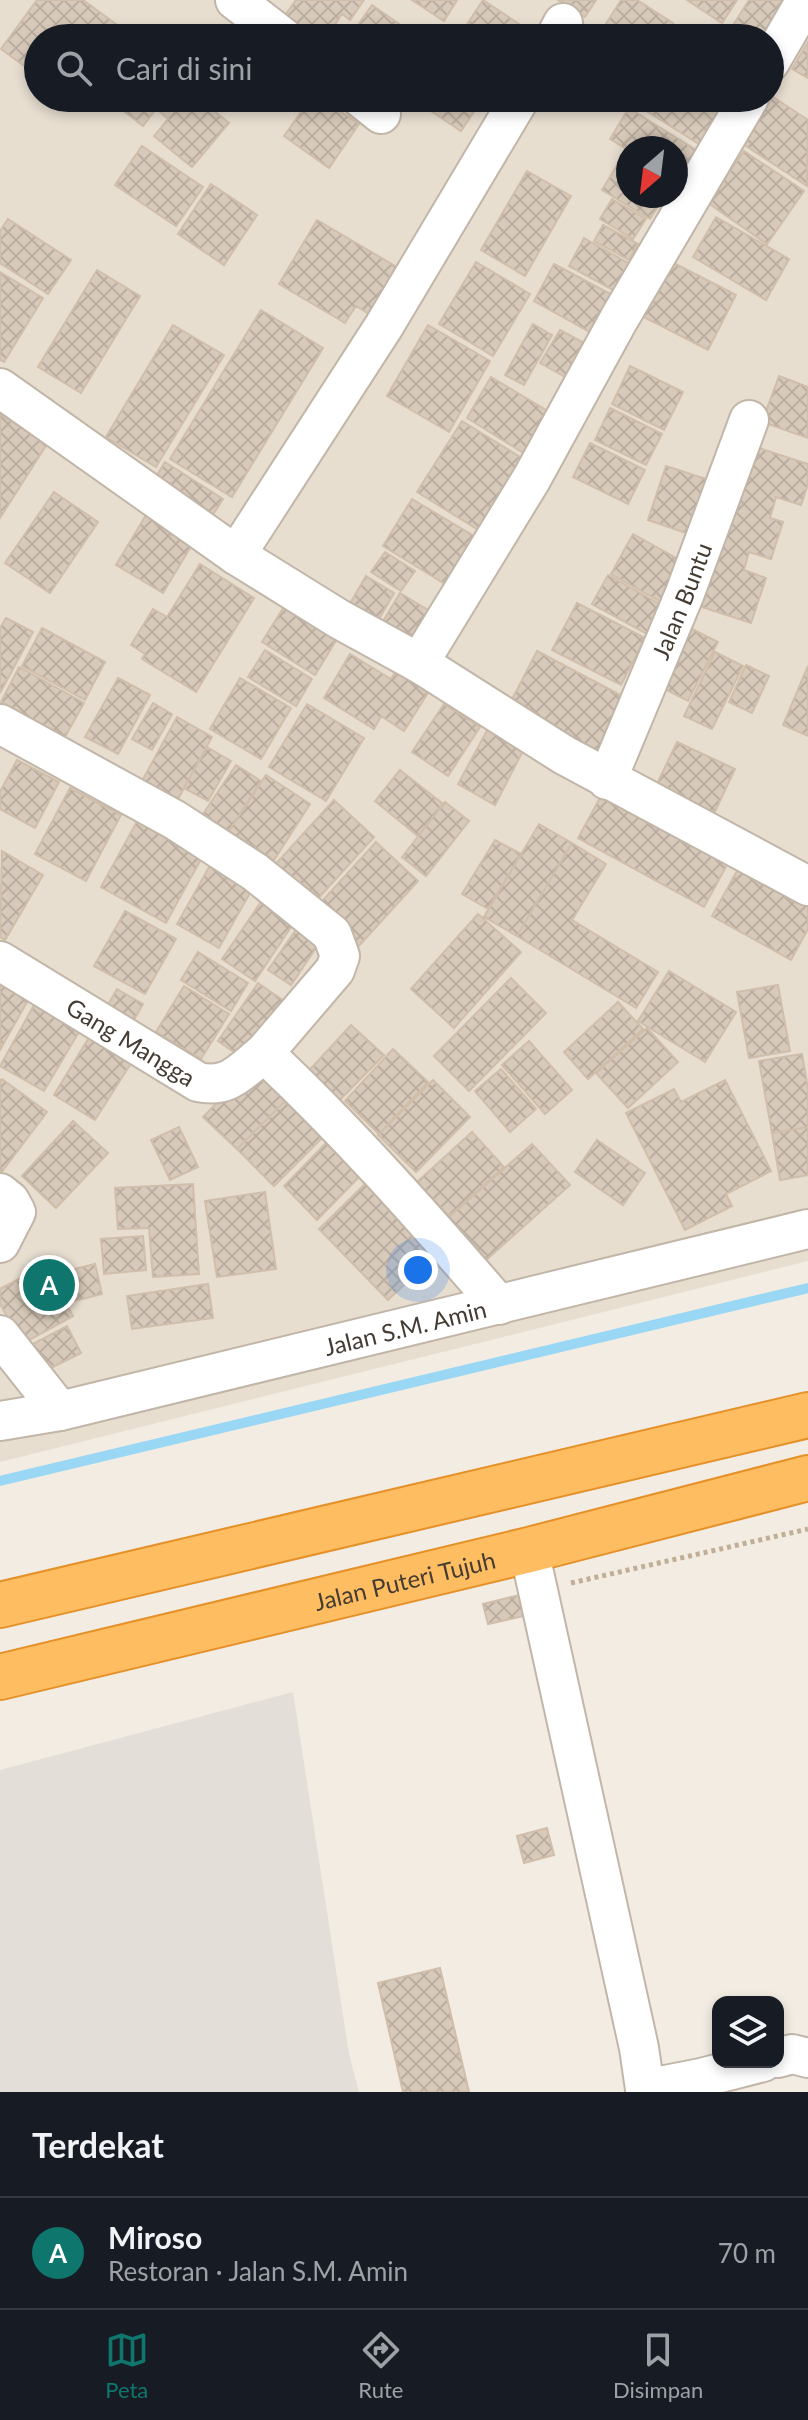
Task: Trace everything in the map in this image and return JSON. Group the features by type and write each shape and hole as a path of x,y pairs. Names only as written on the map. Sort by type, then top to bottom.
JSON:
{"highway":[{"path":"0,1605 808,1415"},
{"name":"Jalan Puteri Tujuh","path":"0,1677 534,1570 808,1478"}],"street":[{"path":"235,0 266,24"},
{"path":"784,38 806,0"},
{"path":"236,555 384,326 512,112"},
{"path":"419,663 532,478 619,319 741,112"},
{"path":"0,388 236,555 339,619 419,663 607,780 808,886"},
{"name":"Jalan Buntu","path":"607,780 685,593 749,420"},
{"name":"Gang Mangga","path":"0,724 175,820 255,872 332,934 340,956 335,970 264,1053 225,1083 214,1086 198,1082 0,961"},
{"path":"264,1053 322,1107 499,1305"},
{"path":"0,1193 10,1201 16,1212 0,1243"},
{"name":"Jalan S.M. Amin","path":"0,1421 60,1411 808,1229"},
{"path":"0,1335 60,1411"},
{"path":"534,1570 639,2048 641,2091 738,2068"},
{"path":"784,2056 792,2054 808,2058"}],"path":[{"path":"534,1570 808,1529"}],"shaded area":[{"path":"0,0 808,0 808,1261 0,1462"},
{"path":"293,1692 349,2054 359,2092 0,2092 0,1770"}],"building":[{"path":"37,0 83,0 116,24 24,24 24,66 1,49"},
{"path":"296,0 364,0 350,20 342,14 335,24 279,24"},
{"path":"412,0 457,0 444,21"},
{"path":"483,0 519,24 467,24"},
{"path":"558,0 596,0 585,17"},
{"path":"621,0 637,0 673,23 672,24 606,24"},
{"path":"687,0 737,0 722,23"},
{"path":"749,0 799,0 781,24 734,24"},
{"path":"372,5 399,24 359,24"},
{"path":"808,42 808,78 792,69"},
{"path":"784,104 808,120 807,186 737,140 756,112 784,112"},
{"path":"125,112 154,112 143,126"},
{"path":"160,112 215,112 229,123 192,167 154,136 168,119"},
{"path":"301,112 341,112 359,124 329,168 284,136"},
{"path":"432,112 474,112 461,131"},
{"path":"627,112 635,112 674,136 616,136 616,143 610,139"},
{"path":"648,112 729,112 707,149"},
{"path":"688,145 701,153 688,174"},
{"path":"142,146 203,187 176,226 115,185"},
{"path":"744,151 804,191 767,244 708,203"},
{"path":"616,167 616,198 602,190"},
{"path":"527,171 571,196 525,276 481,250"},
{"path":"211,184 257,215 224,265 178,234"},
{"path":"612,199 616,201 616,208 627,208 646,219 633,239 600,219"},
{"path":"632,208 657,208 650,219"},
{"path":"716,217 789,259 766,300 693,257"},
{"path":"8,219 71,260 48,294 0,263 0,231"},
{"path":"317,220 407,273 379,320 356,306 345,323 279,284"},
{"path":"603,225 638,244 629,260 594,241"},
{"path":"584,238 637,268 622,295 569,266"},
{"path":"664,258 736,295 708,350 636,313"},
{"path":"476,262 530,294 493,356 439,324"},
{"path":"554,264 616,297 595,335 534,301"},
{"path":"97,270 140,296 81,393 38,367"},
{"path":"0,272 43,298 4,362 0,360"},
{"path":"261,310 323,348 232,497 170,459"},
{"path":"533,324 552,335 524,385 505,375"},
{"path":"173,325 224,355 156,467 106,437"},
{"path":"428,325 490,361 449,432 387,396"},
{"path":"560,330 593,348 574,382 540,363"},
{"path":"630,366 683,392 664,430 612,404"},
{"path":"779,376 808,387 808,438 762,422"},
{"path":"491,377 556,416 530,457 467,418"},
{"path":"610,408 662,434 646,465 595,440"},
{"path":"0,414 47,444 0,518"},
{"path":"462,421 525,460 480,531 417,492"},
{"path":"590,443 645,470 628,504 573,477"},
{"path":"750,445 808,464 808,484 801,505 776,497 770,518 783,522 771,559 749,552 744,570 766,578 751,623 699,606"},
{"path":"165,462 223,499 207,524 149,488"},
{"path":"666,466 712,481 695,536 648,520"},
{"path":"54,492 98,522 50,593 5,563"},
{"path":"412,499 479,539 450,587 383,546"},
{"path":"146,515 193,543 163,593 116,565"},
{"path":"633,534 685,563 663,603 611,574"},
{"path":"385,552 415,571 401,591 371,572"},
{"path":"200,564 254,598 196,692 142,659 145,654 131,645 153,609 167,617"},
{"path":"608,575 663,606 647,634 592,604"},
{"path":"366,576 394,593 372,631 344,614"},
{"path":"400,593 433,613 409,651 377,631"},
{"path":"290,597 343,629 315,675 262,642"},
{"path":"577,603 645,638 621,685 552,650"},
{"path":"6,618 33,632 0,693 0,628"},
{"path":"42,628 105,662 85,700 22,666"},
{"path":"690,628 718,642 688,701 661,687"},
{"path":"265,650 312,679 296,706 248,677"},
{"path":"537,651 626,698 596,756 507,709"},
{"path":"715,652 743,666 712,729 684,716"},
{"path":"350,654 391,679 398,668 431,688 404,731 381,716 374,729 324,698"},
{"path":"746,665 769,676 752,713 729,702"},
{"path":"808,666 808,736 783,725"},
{"path":"19,667 84,703 65,737 1,702"},
{"path":"118,678 150,695 118,754 85,737"},
{"path":"240,678 291,708 261,759 210,729"},
{"path":"153,703 172,714 152,750 132,739"},
{"path":"307,704 364,738 326,801 269,767"},
{"path":"444,704 480,727 448,776 412,752"},
{"path":"177,717 212,737 172,810 137,790"},
{"path":"490,725 526,745 495,805 458,784"},
{"path":"677,742 735,769 712,818 654,790"},
{"path":"207,747 231,761 208,801 184,788"},
{"path":"17,760 59,782 35,828 0,809 0,792"},
{"path":"236,765 261,781 229,831 203,814"},
{"path":"400,770 443,804 418,836 375,801"},
{"path":"266,775 310,804 274,860 229,831"},
{"path":"607,785 733,854 704,907 578,838"},
{"path":"70,788 121,815 86,881 35,854"},
{"path":"334,800 374,837 314,903 273,867"},
{"path":"445,802 469,821 426,876 402,857"},
{"path":"141,814 206,850 166,923 101,887"},
{"path":"539,824 572,843 517,936 484,917"},
{"path":"495,840 521,854 488,909 462,894"},
{"path":"376,842 418,881 356,949 314,910"},
{"path":"572,843 606,864 572,920 658,972 636,1008 517,936"},
{"path":"2,851 43,875 5,940 0,937"},
{"path":"213,860 255,884 219,948 177,924"},
{"path":"743,860 808,896 808,929 791,960 712,916"},
{"path":"265,896 297,918 255,981 222,959"},
{"path":"125,911 176,939 145,994 94,966"},
{"path":"478,914 521,952 454,1028 411,989"},
{"path":"298,927 320,942 291,985 268,970"},
{"path":"198,952 248,983 231,1011 181,980"},
{"path":"669,971 736,1012 705,1062 638,1021"},
{"path":"0,977 31,995 0,1050"},
{"path":"511,978 546,1013 469,1091 434,1056"},
{"path":"258,983 284,1001 244,1059 218,1041"},
{"path":"778,985 790,1051 749,1058 737,992"},
{"path":"184,986 229,1014 201,1059 156,1032"},
{"path":"117,989 143,1004 131,1025 105,1010"},
{"path":"38,998 83,1025 44,1091 0,1066"},
{"path":"618,1002 643,1029 588,1079 564,1052"},
{"path":"351,1025 384,1055 336,1104 305,1075"},
{"path":"647,1028 678,1062 628,1108 596,1073"},
{"path":"93,1031 135,1057 95,1120 54,1095"},
{"path":"529,1041 572,1090 545,1114 502,1065"},
{"path":"393,1049 428,1082 379,1134 345,1101"},
{"path":"802,1054 808,1089 808,1127 772,1133 759,1061"},
{"path":"253,1066 287,1099 237,1149 203,1117"},
{"path":"501,1069 536,1109 510,1132 475,1091"},
{"path":"2,1079 47,1112 0,1174 0,1081"},
{"path":"433,1080 470,1117 416,1172 378,1135"},
{"path":"725,1080 771,1171 726,1194 732,1206 685,1230 626,1113 674,1089 681,1102"},
{"path":"287,1099 324,1136 274,1186 237,1149"},
{"path":"73,1121 108,1153 56,1208 22,1176"},
{"path":"179,1127 198,1167 170,1180 151,1140"},
{"path":"808,1127 808,1175 780,1180 772,1133"},
{"path":"472,1132 504,1167 449,1216 417,1182"},
{"path":"330,1139 364,1172 317,1220 284,1186"},
{"path":"597,1140 645,1173 623,1205 575,1172"},
{"path":"532,1144 570,1185 486,1260 448,1218"},
{"path":"369,1180 439,1252 388,1300 319,1229"},
{"path":"193,1184 199,1274 153,1277 149,1228 118,1229 115,1188"},
{"path":"265,1192 276,1269 217,1277 205,1201"},
{"path":"143,1236 146,1270 104,1274 101,1239"},
{"path":"95,1264 102,1294 70,1302 62,1272"},
{"path":"45,1265 73,1316 22,1344 0,1304 0,1289"},
{"path":"208,1284 213,1318 132,1329 127,1296"},
{"path":"67,1326 81,1353 47,1370 33,1344"},
{"path":"528,1593 533,1614 488,1624 483,1604"},
{"path":"547,1828 554,1855 524,1863 517,1836"},
{"path":"440,1968 469,2092 403,2092 378,1983"}],"waterway":[{"path":"0,1481 808,1288"}],"place":[{"name":"Miroso","path":"49,1285"}]}
